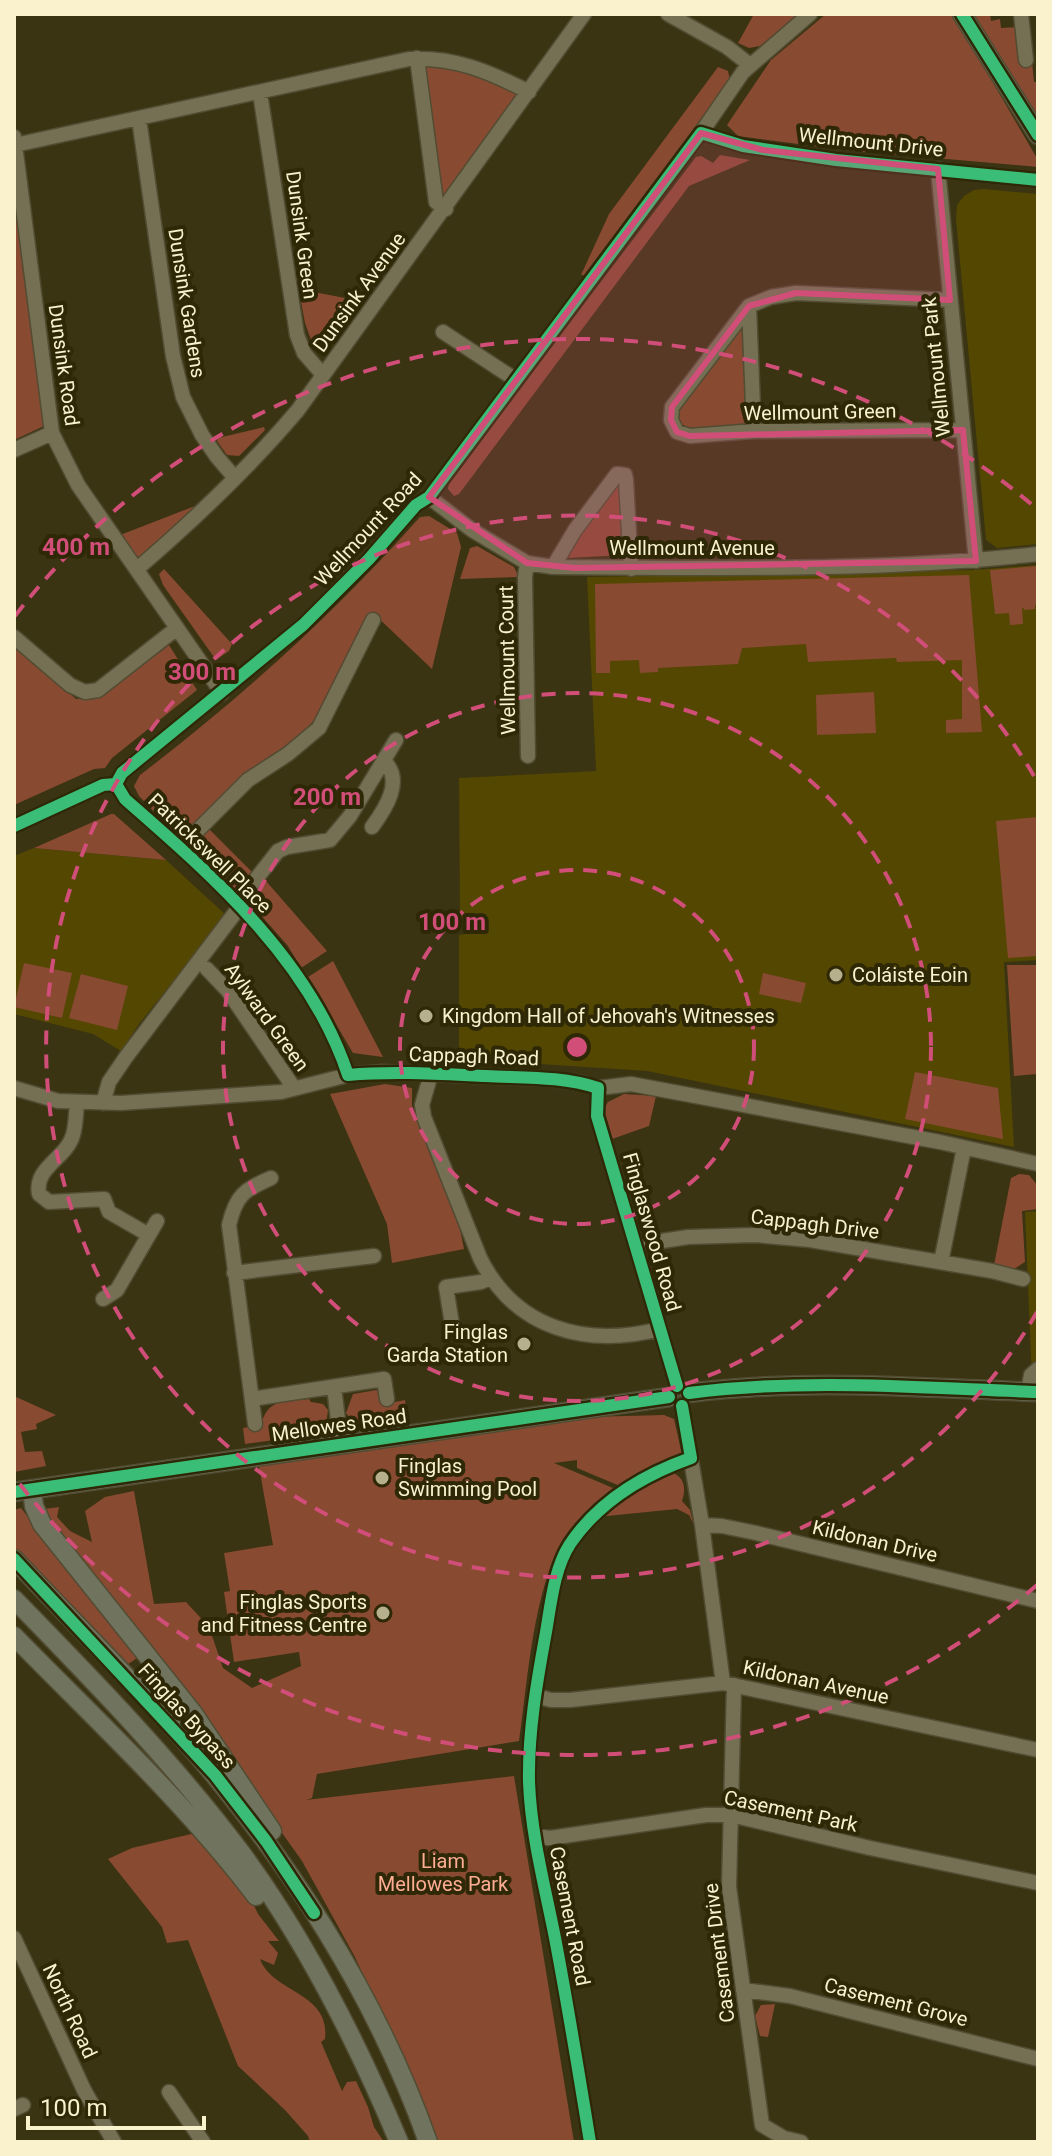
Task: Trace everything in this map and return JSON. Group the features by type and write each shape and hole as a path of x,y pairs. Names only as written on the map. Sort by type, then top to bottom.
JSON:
{"main road":[{"path":"962,14 1038,135"},
{"name":"Mellowes Road","path":"23,1490 755,1385 813,1384 1033,1392"},
{"path":"23,1490 42,1524 193,1713 295,1864 379,2016 403,2075"},
{"name":"Finglas Bypass","path":"14,1559 215,1775 266,1841 318,1918 361,1991 403,2075 428,2142"},
{"path":"14,1599 174,1772 242,1854 293,1932 360,2053 399,2142"},
{"path":"14,1636 166,1792 237,1871 292,1943 383,2103"}],"street":[{"name":"Dunsink Avenue","path":"137,569 175,537 278,433 446,209 584,14"},
{"path":"668,14 727,47 750,65"},
{"name":"Wellmount Road","path":"14,826 103,785 116,784 122,773 303,625 369,559 416,505 429,497 750,65 810,14"},
{"path":"1021,14 1026,60"},
{"path":"15,141 139,119 417,58 438,57 469,65 529,92"},
{"path":"417,58 436,202 446,209"},
{"name":"Dunsink Green","path":"260,93 297,335 304,353 323,375"},
{"name":"Dunsink Gardens","path":"139,119 173,356 183,397 202,435 235,478"},
{"name":"Wellmount Drive","path":"701,133 710,138 763,150 1038,180"},
{"name":"Dunsink Road","path":"15,141 52,433 78,485 222,693"},
{"name":"Wellmount Park","path":"938,169 976,561"},
{"path":"754,431 749,306 771,297 796,293 950,300"},
{"name":"Wellmount Green","path":"749,306 672,407 671,420 677,432 690,436 754,431 963,430"},
{"path":"443,332 516,380"},
{"path":"14,450 52,433"},
{"path":"553,567 575,530 617,474 625,475 626,480 631,569"},
{"name":"Wellmount Avenue","path":"429,497 472,530 527,563 553,567 769,568 976,561 1038,554"},
{"name":"Wellmount Court","path":"527,563 528,756"},
{"path":"180,848 248,780 288,754 319,728 373,620"},
{"path":"14,637 70,685 85,692 98,690 177,628"},
{"path":"103,1103 109,1082 126,1057 278,851 330,840 350,816 396,740"},
{"path":"372,827 383,812 395,776 384,761"},
{"name":"Patrickswell Place","path":"116,784 125,799 239,904 292,970 319,1012 348,1075"},
{"name":"Aylward Green","path":"207,969 228,991 294,1088"},
{"name":"Cappagh Road","path":"14,1088 58,1101 103,1103 246,1096 348,1075 382,1072 552,1079 598,1088 614,1084 663,1089 1038,1164"},
{"path":"431,1074 422,1105 424,1117 490,1278 507,1297 531,1316 592,1337 634,1335 660,1329"},
{"name":"Finglaswood Road","path":"598,1088 597,1116 679,1395 729,1684"},
{"path":"77,1102 73,1136 66,1148 41,1173 37,1182 39,1194 49,1202 104,1199 109,1212 149,1235"},
{"path":"941,1262 964,1148"},
{"path":"255,1424 229,1225 237,1199 249,1188 271,1178"},
{"path":"103,1299 117,1290 157,1221"},
{"name":"Cappagh Drive","path":"636,1245 688,1237 755,1235 810,1240 1023,1279"},
{"path":"234,1273 374,1256"},
{"path":"452,1324 446,1287 490,1278"},
{"path":"1033,1392 1031,1375 1038,1369"},
{"path":"252,1399 384,1379 387,1399"},
{"path":"334,1387 341,1445"},
{"name":"Casement Road","path":"590,2142 535,1836 529,1782 536,1696 558,1571 568,1547 602,1505 622,1491 691,1458"},
{"name":"Kildonan Drive","path":"702,1525 756,1533 1038,1601"},
{"name":"Kildonan Avenue","path":"536,1696 570,1700 729,1684 1038,1750"},
{"name":"Casement Drive","path":"729,1684 729,1887 762,2125 784,2138 801,2142"},
{"name":"Casement Park","path":"535,1836 550,1838 693,1817 731,1815 1038,1883"},
{"name":"North Road","path":"14,1938 84,2090 114,2142"},
{"name":"Casement Grove","path":"743,1990 790,1996 1038,2059"},
{"path":"169,2092 203,2142"}],"highlighted area":[{"path":"701,133 763,150 938,169 950,300 796,293 749,306 672,407 671,420 677,432 690,436 963,430 976,561 575,568 527,563 429,497"}],"shaded area":[{"path":"984,189 1038,194 1038,544 997,548 986,540 956,219 957,205 964,196"},
{"path":"1038,565 1038,960 1004,962 1014,1147 647,1071 540,1064 531,1058 516,1058 505,1063 459,1060 459,935 466,934 465,921 460,918 459,778 596,771 587,577 974,570"},
{"path":"34,848 166,860 226,915 121,1051 93,1034 14,1014 14,856"},
{"path":"1038,1211 1038,1388 1033,1382 1031,1358 1025,1212"}],"green space":[{"path":"754,14 799,14 760,46 749,48 738,43"},
{"path":"826,14 953,14 1038,160 1038,167 844,150 738,136 727,125 771,60"},
{"path":"971,14 990,14 991,21 1000,19 1001,28 1018,27 1032,62 1034,82 1038,82 1038,121"},
{"path":"438,58 528,92 439,215 417,59"},
{"path":"718,67 728,71 730,80 581,275 609,214"},
{"path":"720,155 750,160 689,186 459,494 454,496 448,489 449,481 696,157 701,156 713,163"},
{"path":"14,192 44,426 14,440"},
{"path":"309,291 360,301 326,349 321,351 314,348 305,323 300,296"},
{"path":"740,323 746,327 750,423 711,429 682,425 675,420 676,407"},
{"path":"264,427 265,430 239,456 227,455 217,441 218,438"},
{"path":"620,481 624,555 568,558 577,535"},
{"path":"213,499 137,569 115,537"},
{"path":"429,516 457,533 461,547 432,669 372,612 316,718 288,749 245,773 187,830 172,830 139,796 134,786 140,775 286,653 321,621 420,517"},
{"path":"477,546 514,567 519,577 460,579 470,548"},
{"path":"1038,566 1038,604 1035,609 1025,610 1022,607 1023,624 1010,625 1009,613 995,614 990,570"},
{"path":"164,569 232,644 229,651 216,660 163,585 159,574"},
{"path":"969,575 982,732 946,733 946,720 962,719 962,660 897,662 896,658 808,662 806,644 742,648 738,664 658,668 658,672 640,673 639,660 610,661 610,673 596,673 595,584"},
{"path":"14,644 76,699 101,697 169,645 197,690 112,758 105,768 94,769 14,805"},
{"path":"874,692 876,733 817,735 816,695"},
{"path":"111,814 166,860 34,848"},
{"path":"1038,817 1038,956 1008,958 996,821"},
{"path":"207,827 255,875 238,902 181,848"},
{"path":"266,881 327,951 301,968 288,946 250,903"},
{"path":"333,961 383,1057 353,1053 308,977"},
{"path":"24,963 72,973 62,1018 14,1007"},
{"path":"1007,965 1038,965 1038,1074 1014,1076"},
{"path":"763,973 806,983 801,1003 759,994"},
{"path":"81,974 128,986 117,1030 69,1018"},
{"path":"915,1072 998,1088 1003,1139 905,1119"},
{"path":"385,1084 412,1088 412,1107 455,1204 464,1249 392,1263 387,1224 330,1094"},
{"path":"624,1094 656,1096 649,1126 612,1139 603,1110 608,1102"},
{"path":"1019,1174 1029,1175 1038,1186 1038,1209 1022,1211 1025,1262 1014,1269 994,1265 1011,1178"},
{"path":"377,1390 381,1405 405,1400 408,1424 366,1427 352,1420 346,1413 353,1394"},
{"path":"14,1396 56,1415 36,1424 37,1429 21,1432 25,1452 42,1451 46,1466 14,1472"},
{"path":"309,1399 323,1404 328,1410 325,1433 245,1444 243,1428 261,1425 273,1406 285,1401"},
{"name":"Liam Mellowes Park","path":"664,1415 674,1419 682,1454 620,1486 577,1468 577,1460 554,1463 613,1488 575,1523 554,1558 533,1635 519,1741 317,1774 312,1798 306,1800 514,1776 574,2142 434,2142 412,2083 355,1957 302,1861 233,1764 50,1526 44,1509 59,1507 57,1517 70,1531 92,1542 85,1511 105,1497 134,1491 154,1604 186,1602 209,1627 223,1668 252,1688 301,1666 299,1652 234,1662 224,1592 230,1591 224,1553 273,1545 258,1461 588,1417"},
{"path":"673,1473 682,1481 682,1501 690,1510 693,1523 689,1515 677,1509 607,1516 602,1511 651,1478"},
{"path":"21,1508 137,1658 124,1667 14,1550 14,1510"},
{"path":"191,1834 203,1839 249,1895 258,1914 279,1941 268,1941 278,1953 274,1965 260,1959 276,1979 319,2011 324,2023 325,2039 321,2042 342,2091 347,2082 356,2081 374,2127 384,2142 310,2142 285,2110 238,2066 188,1940 167,1943 162,1927 108,1859 132,1848"},
{"path":"775,2004 768,2037 760,2036 755,2016 761,2005"}],"cycle path":[{"path":"962,14 1038,135"},
{"path":"116,784 122,773 303,625 369,559 416,505 429,497 701,133 743,146 836,160 1038,180"},
{"path":"116,784 125,799 192,858 284,957 310,994 331,1033 348,1075 417,1073 556,1079 598,1088 597,1116 677,1386"},
{"path":"14,826 103,785 116,784"},
{"path":"689,1393 820,1385 1038,1392"},
{"path":"14,1492 669,1397"},
{"path":"590,2142 532,1822 529,1763 534,1707 560,1564 570,1544 608,1502 639,1481 691,1458 682,1406"},
{"path":"14,1559 215,1775 266,1841 314,1913"}],"place":[{"name":"Coláiste Eoin","path":"836,975"},
{"name":"Kingdom Hall of Jehovah's Witnesses","path":"426,1016"},
{"name":"Finglas Garda Station","path":"524,1344"},
{"name":"Finglas Swimming Pool","path":"382,1478"},
{"name":"Finglas Sports and Fitness Centre","path":"383,1613"}]}
